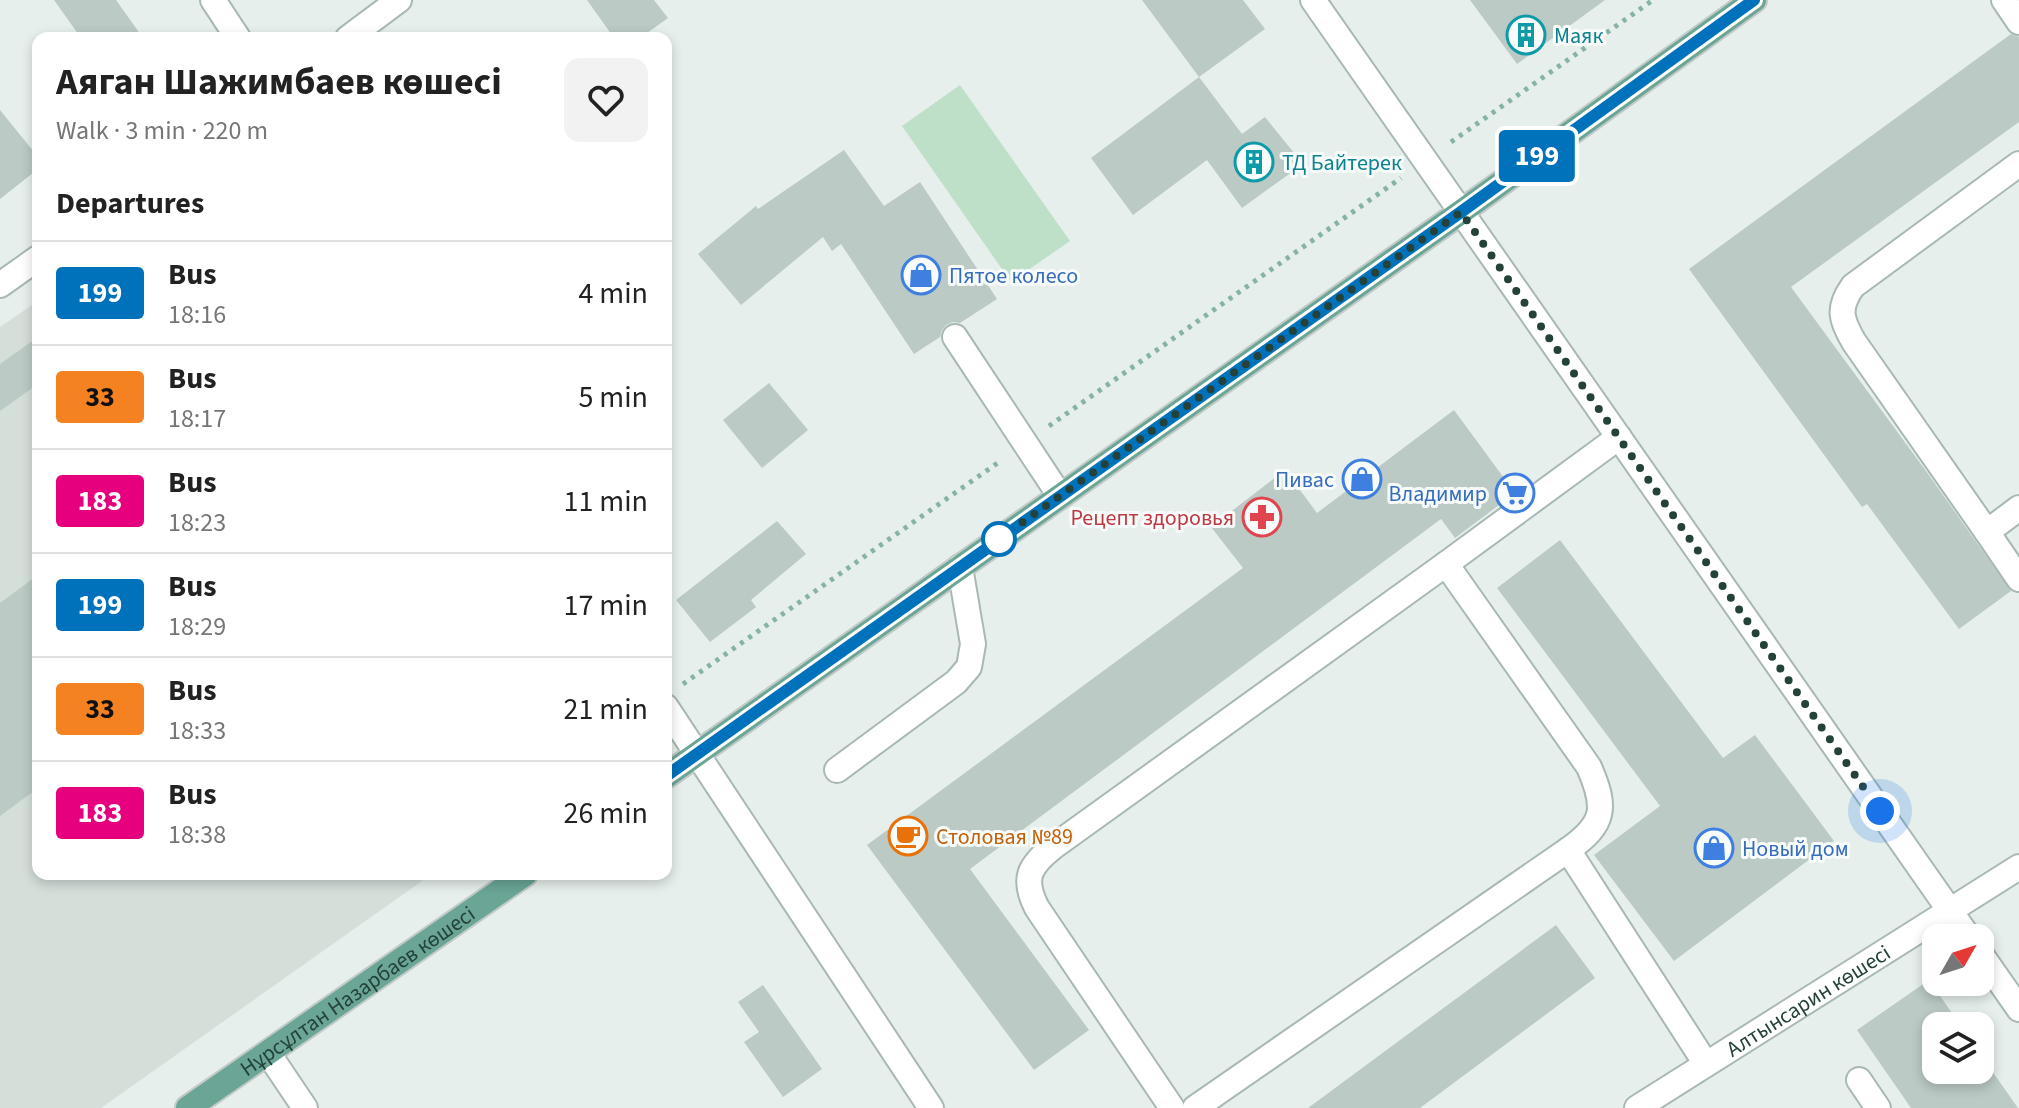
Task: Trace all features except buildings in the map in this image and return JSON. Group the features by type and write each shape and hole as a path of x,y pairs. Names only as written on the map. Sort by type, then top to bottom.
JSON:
{"main road":[{"path":"672,772 1461,212 1754,0"},
{"name":"Нұрсұлтан Назарбаев көшесі","path":"188,1108 516,880"}],"street":[{"path":"213,0 234,32"},
{"path":"356,32 399,0"},
{"path":"1313,0 1959,924"},
{"path":"2004,0 2019,22"},
{"path":"2019,164 1853,286 1843,300 1842,315 1854,342 2019,579"},
{"path":"0,285 32,262"},
{"path":"955,337 1060,496"},
{"path":"1172,1108 1037,908 1028,880 1034,867 1053,847 1619,437"},
{"path":"1987,532 2019,508"},
{"path":"1195,1108 1584,839 1598,821 1601,803 1589,767 1446,564"},
{"path":"837,770 956,682 969,667 973,644 960,567"},
{"path":"672,697 696,754 931,1108"},
{"path":"1568,850 1706,1064"},
{"name":"Алтынсарин көшесі","path":"1637,1108 2019,867"},
{"path":"1994,973 2019,1009"},
{"path":"268,1053 305,1108"},
{"path":"1859,1080 1878,1108"}],"path":[{"path":"672,697 1025,443 1653,0"}],"shaded area":[{"path":"32,305 32,880 424,880 101,1108 0,1108 0,327"}],"green space":[{"path":"960,85 1070,241 1011,282 902,126"}],"bus line":[{"name":"199","path":"672,772 1461,212 1754,0"}],"place":[{"name":"Маяк","path":"1526,35"},
{"name":"ТД Байтерек","path":"1254,162"},
{"name":"Пятое колесо","path":"921,275"},
{"name":"Пивас","path":"1362,479"},
{"name":"Владимир","path":"1515,493"},
{"name":"Рецепт здоровья","path":"1262,517"},
{"name":"Столовая №89","path":"908,836"},
{"name":"Новый дом","path":"1714,848"}],"route":[{"path":"999,539 1461,212 1880,811"}]}
